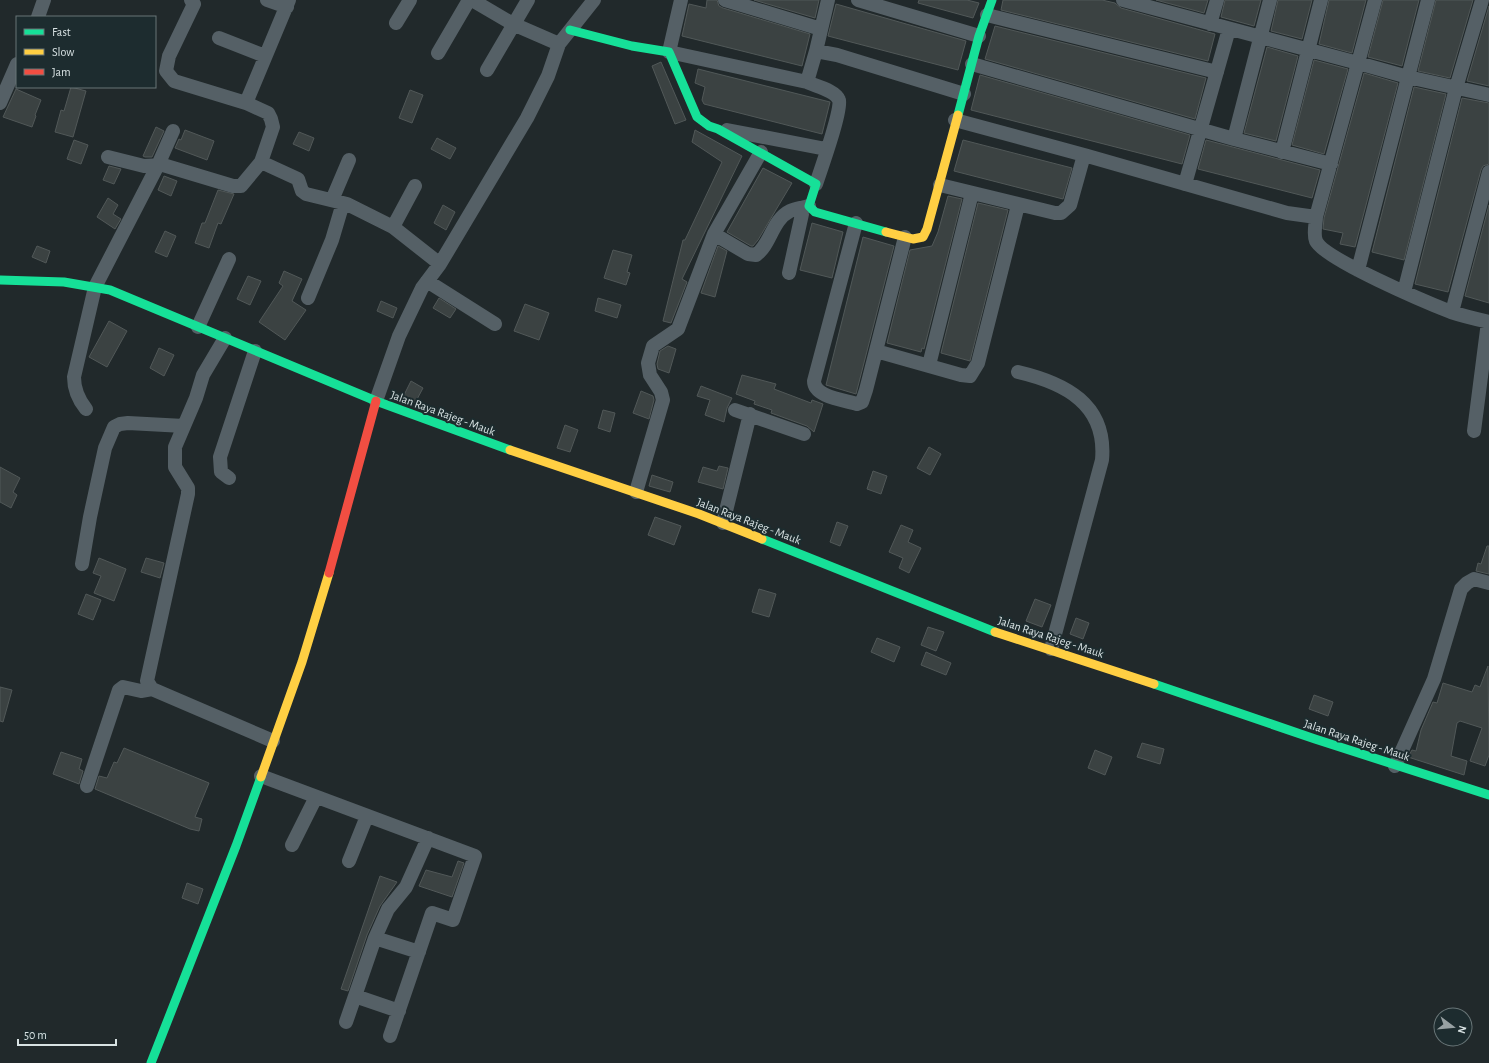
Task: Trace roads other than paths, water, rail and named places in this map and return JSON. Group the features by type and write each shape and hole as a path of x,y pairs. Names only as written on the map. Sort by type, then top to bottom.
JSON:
{"main road":[{"path":"570,30 632,46 669,52 697,116 709,126 718,129 761,152 816,184 804,207 815,212 913,239 923,236 927,230 940,185 955,120 964,94 979,36 992,0"},
{"name":"Jalan Raya Rajeg - Mauk","path":"0,280 64,282 95,287 116,293 225,338 309,375 376,401 549,465 636,492 723,523 998,633 1051,649 1395,766 1487,790"},
{"path":"151,1063 236,846 320,604 376,401"}],"street":[{"path":"38,16 44,0"},
{"path":"246,103 288,3 266,0"},
{"path":"396,23 410,0"},
{"path":"438,53 470,0 513,24 559,44"},
{"path":"487,70 528,0"},
{"path":"376,401 399,336 422,288 440,264 527,118 548,76 559,44 594,0"},
{"path":"681,0 669,52 807,82 829,92 839,99 838,116 826,149 816,184"},
{"path":"724,0 821,29"},
{"path":"807,82 828,0"},
{"path":"856,0 979,36"},
{"path":"1123,0 1408,77 1489,95"},
{"path":"1210,24 1217,0"},
{"path":"1234,139 1270,0"},
{"path":"1282,152 1321,0"},
{"path":"1375,0 1316,217 1314,234 1316,242 1322,249 1358,270 1404,292 1452,312 1488,322 1474,431"},
{"path":"1358,270 1428,0"},
{"path":"1404,292 1456,88 1482,0"},
{"path":"108,157 144,166 158,165 233,186 241,186 262,162 272,127 272,119 268,113 246,103 174,81 167,74 166,71 169,56 194,1"},
{"path":"987,15 1217,72"},
{"path":"1185,184 1199,129 1229,29"},
{"path":"219,38 265,56"},
{"path":"816,51 837,55 964,94"},
{"path":"972,64 1234,139 1331,164"},
{"path":"0,104 16,66"},
{"path":"955,120 1286,212 1316,217"},
{"path":"718,129 826,149"},
{"path":"86,409 77,396 74,386 74,377 95,287 158,165 173,131"},
{"path":"636,492 663,400 661,392 650,375 648,363 653,346 674,334 678,329 714,234 761,152"},
{"path":"940,185 1054,213 1061,213 1070,206 1084,155"},
{"path":"308,298 332,240 337,202 348,160"},
{"path":"262,162 298,179 302,191 306,194 337,202 393,227 440,264"},
{"path":"1452,312 1489,172"},
{"path":"393,227 415,186"},
{"path":"928,365 972,193"},
{"path":"876,351 966,376 970,376 973,373 978,363 1018,204"},
{"path":"714,234 748,254 756,255 763,249 781,218 792,210 804,207 789,272"},
{"path":"856,223 815,377 814,385 820,393 861,404 866,390 905,237"},
{"path":"198,327 230,258"},
{"path":"427,281 495,324"},
{"path":"225,338 203,375 196,398 178,438 174,457 175,467 188,488 188,494 148,675 148,684 152,689 273,742"},
{"path":"229,478 221,472 220,457 255,351"},
{"path":"1018,372 1042,378 1077,396 1088,407 1096,420 1103,448 1102,460 1087,508 1051,649"},
{"path":"735,410 804,434"},
{"path":"723,523 750,414"},
{"path":"82,564 90,517 105,448 114,427 120,424 128,423 184,426"},
{"path":"1395,766 1434,680 1461,590 1467,583 1474,579 1489,583"},
{"path":"87,786 119,690 123,687 141,691 152,689"},
{"path":"261,776 475,856 453,920 432,913 390,1036"},
{"path":"292,844 316,797"},
{"path":"350,861 367,816"},
{"path":"346,1022 375,938 388,909 406,887 428,838"},
{"path":"375,938 419,952"},
{"path":"355,996 399,1011"}]}
